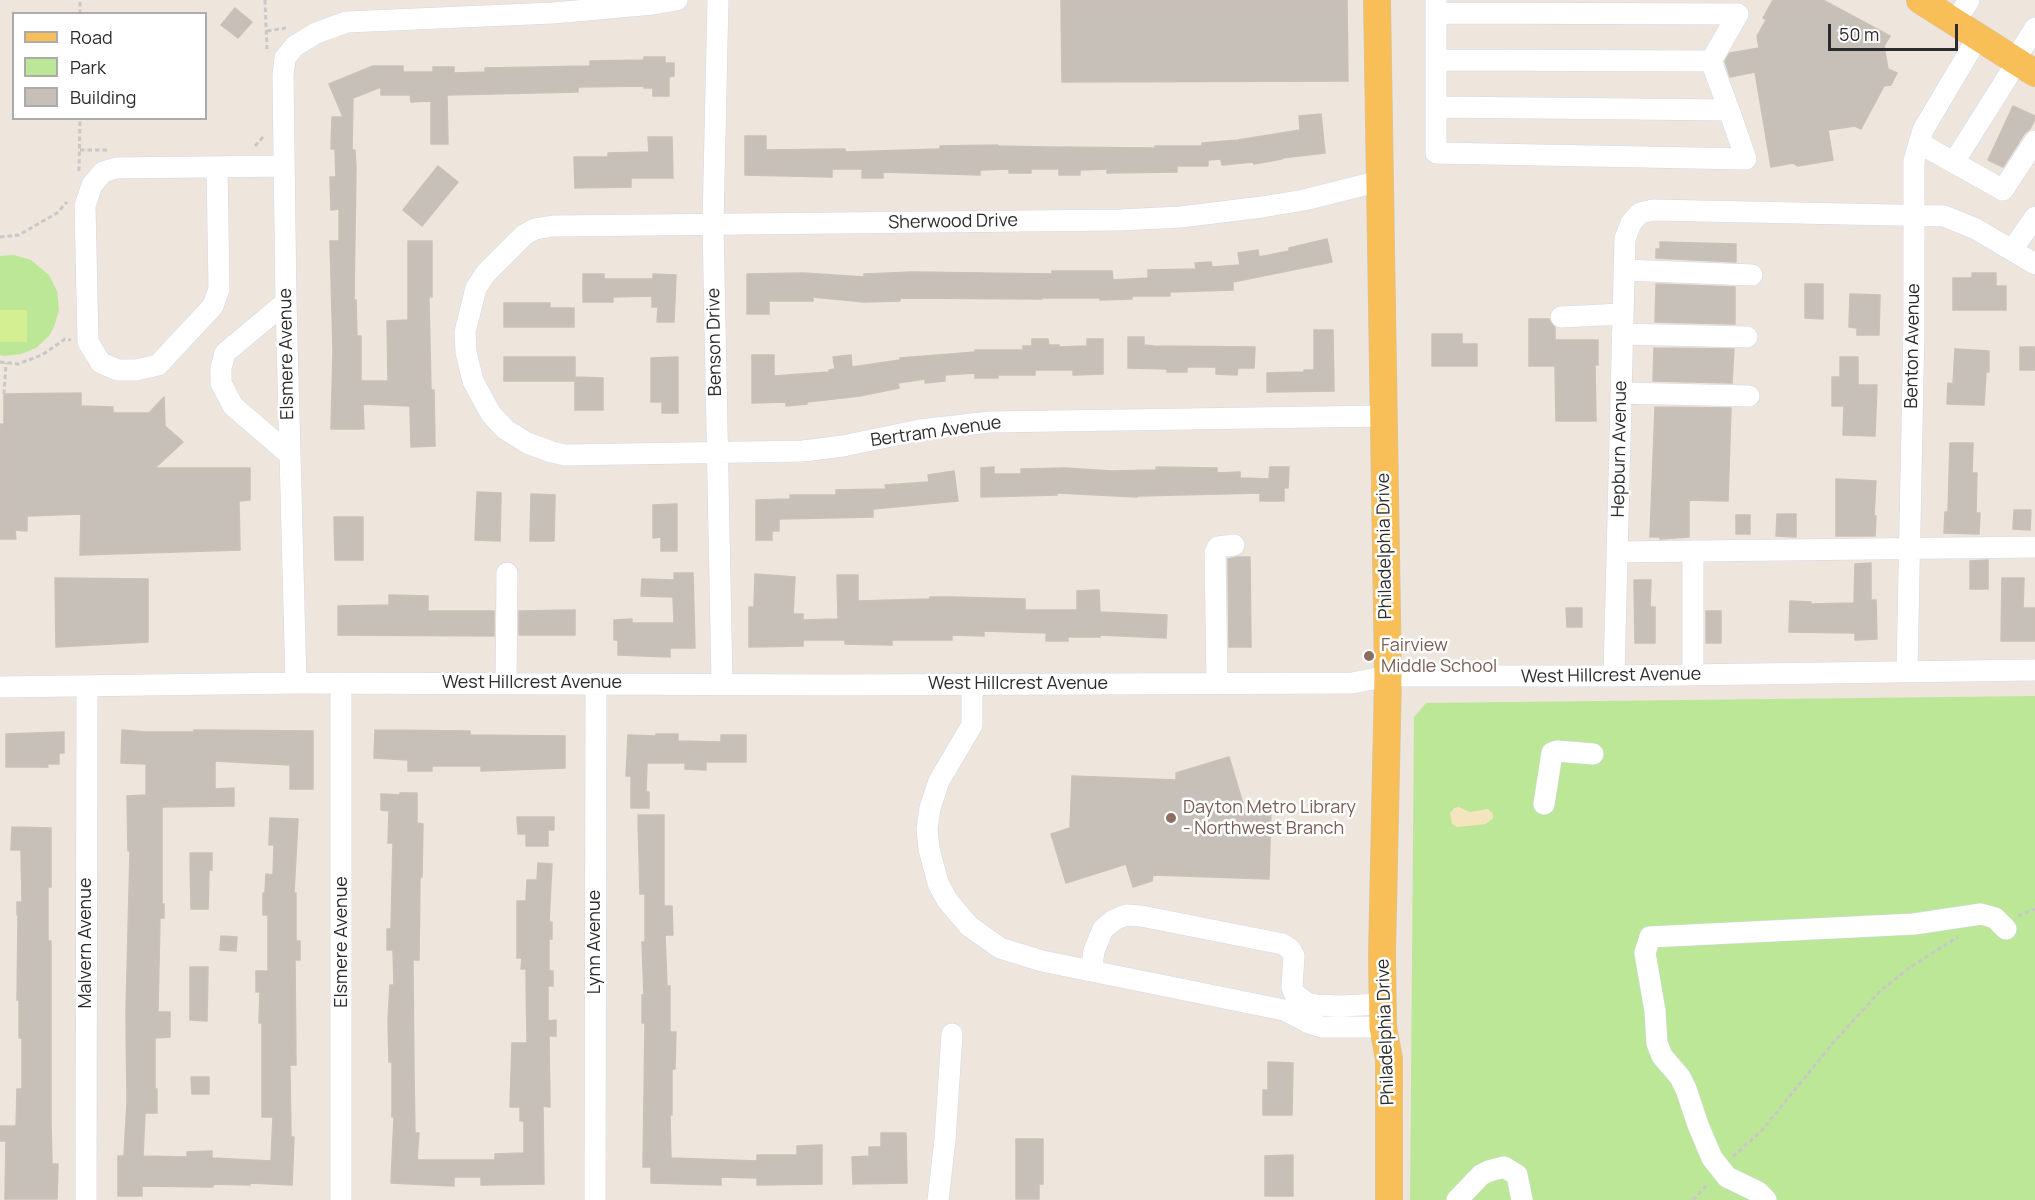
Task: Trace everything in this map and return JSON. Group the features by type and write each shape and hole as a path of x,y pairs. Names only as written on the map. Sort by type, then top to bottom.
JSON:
{"main road":[{"name":"Philadelphia Drive","path":"1377,0 1388,676 1384,802 1383,1015 1389,1059 1389,1200"},
{"path":"1920,0 1962,11 1978,37 2022,65"}],"street":[{"name":"Elsmere Avenue","path":"296,683 286,302 283,76 285,58 295,46 311,36 346,22 553,13 677,0"},
{"name":"Benson Drive","path":"718,0 713,224 722,683"},
{"path":"1711,61 1746,159 1436,153 1436,6 1743,7"},
{"path":"1711,61 1743,7"},
{"path":"1954,162 2022,65 2035,28"},
{"name":"Benton Avenue","path":"1907,671 1914,328 1914,161 1923,130 1978,37"},
{"path":"1436,60 1711,61"},
{"path":"1436,107 1729,110"},
{"path":"1919,143 2003,190 2035,141"},
{"path":"217,167 219,289 213,306 158,365 136,370 118,370 101,363 88,342 85,206 92,184 103,172 116,168 284,166"},
{"name":"Sherwood Drive","path":"524,235 535,229 553,226 1120,220 1181,217 1304,200 1380,181"},
{"name":"Hepburn Avenue","path":"1614,676 1625,239 1631,223 1640,213 1653,210 1914,215"},
{"path":"1914,215 1944,216 1976,229 2035,264"},
{"path":"2012,250 2035,218"},
{"name":"Bertram Avenue","path":"524,235 486,273 476,288 465,332 466,352 473,381 491,414 505,429 527,442 566,455 803,451 843,446 920,430 990,422 1383,416"},
{"path":"1624,270 1752,275"},
{"path":"286,302 225,352 221,368 221,382 233,406 289,454"},
{"path":"1561,317 1747,337"},
{"path":"1621,393 1749,396"},
{"path":"1217,682 1215,553 1218,547 1234,544"},
{"path":"1617,552 2035,547"},
{"path":"1692,551 1693,675"},
{"path":"506,683 507,573"},
{"name":"West Hillcrest Avenue","path":"0,687 296,683 1352,683 1388,676 1614,676 2035,670"},
{"name":"Elsmere Avenue","path":"341,683 341,1200"},
{"name":"Lynn Avenue","path":"595,1200 596,683"},
{"path":"972,684 972,725 939,780 930,808 927,829 929,849 938,883 947,900 969,926 1000,948 1022,956 1275,1008 1300,1008"},
{"name":"Malvern Avenue","path":"86,1200 87,686"},
{"path":"1544,804 1552,753 1557,751 1593,754"},
{"path":"1766,1200 1758,1192 1727,1177 1712,1158 1686,1089 1680,1077 1662,1056 1657,1044 1655,1011 1645,953 1650,937 1914,924 1981,914 2009,924"},
{"path":"1091,971 1094,951 1103,928 1126,915 1141,916 1283,944 1294,956 1292,987 1309,1023 1322,1027 1383,1015"},
{"path":"938,1200 945,1140 952,1034"},
{"path":"1457,1200 1481,1175 1504,1167 1517,1175 1522,1200"}],"path":[{"path":"265,0 267,52"},
{"path":"76,178 79,169 80,120"},
{"path":"245,146 257,146 269,129"},
{"path":"80,150 115,150"},
{"path":"0,237 19,235 57,213 70,198"},
{"path":"0,362 18,364 42,355 65,339 88,342"},
{"path":"4,394 6,363"},
{"path":"2009,924 2035,909"},
{"path":"1729,1162 1762,1130 1833,1043 1881,990 1912,966 1961,936"},
{"path":"1693,1200 1708,1184"}],"green space":[{"path":"14,255 31,260 49,275 57,291 59,310 49,336 36,348 21,354 4,356 0,355 0,256"},
{"path":"0,310 27,310 27,342 0,342"},
{"path":"2035,696 2035,1200 1410,1200 1414,717 1426,703"}],"sand":[{"path":"1459,807 1470,812 1488,809 1493,814 1493,818 1486,824 1457,827 1452,824 1450,813 1454,808"}],"building":[{"path":"1061,0 1347,0 1348,81 1062,82"},
{"path":"1773,0 1823,0 1890,36 1884,46 1888,69 1897,73 1891,85 1884,86 1861,129 1855,126 1828,130 1833,160 1798,166 1793,163 1771,167 1755,72 1730,77 1725,61 1730,53 1759,48 1757,36 1766,20 1763,18"},
{"path":"235,8 252,22 238,38 221,25"},
{"path":"644,57 665,57 665,63 674,63 674,76 669,77 669,96 653,96 653,88 644,88 644,86 578,87 578,92 447,95 448,144 431,144 431,101 411,102 410,95 381,95 381,87 353,98 352,150 355,150 356,167 354,300 356,300 357,336 361,336 361,381 388,381 387,321 408,320 408,241 432,241 432,297 429,297 435,446 411,447 410,406 363,404 364,429 331,429 333,350 330,241 339,241 339,209 331,210 330,177 336,177 335,149 331,149 332,117 343,117 329,84 373,66 403,66 403,72 433,72 433,67 454,67 454,73 485,72 485,68 590,66 590,61 644,60"},
{"path":"2013,106 2035,116 2035,119 2003,167 1988,160"},
{"path":"1321,114 1325,153 1254,164 1253,162 1222,165 1221,159 1208,160 1208,166 1177,166 1177,172 1107,173 1107,169 1080,170 1080,175 1059,175 1059,169 1031,169 1031,173 1009,173 1009,169 980,170 980,175 883,172 883,178 862,178 862,169 832,169 832,177 745,175 745,136 766,136 766,150 845,149 845,152 998,145 1155,148 1155,146 1202,146 1202,143 1300,130 1299,116"},
{"path":"648,137 672,137 673,178 631,178 631,187 575,188 574,157 608,157 608,153 649,152"},
{"path":"438,166 458,182 422,226 403,210"},
{"path":"1327,239 1332,262 1233,282 1233,290 1170,292 1170,296 1132,296 1132,299 1100,300 1100,298 900,298 900,301 864,302 813,297 813,301 769,301 769,314 747,314 747,274 804,273 864,277 864,274 913,272 1052,274 1052,271 1112,271 1113,280 1148,278 1148,270 1196,269 1195,263 1211,262 1212,267 1240,265 1238,253 1258,250 1259,257 1289,251 1289,248"},
{"path":"1660,242 1736,244 1736,262 1656,258 1656,249 1660,249"},
{"path":"1972,273 1996,273 1996,286 2006,286 2006,310 1953,310 1953,278 1972,278"},
{"path":"583,274 604,274 604,279 653,279 653,274 676,275 674,322 657,322 658,307 652,307 652,296 613,297 613,302 583,302"},
{"path":"1656,284 1735,287 1735,324 1655,322"},
{"path":"1805,284 1823,284 1823,319 1805,318"},
{"path":"1850,294 1880,295 1879,335 1857,335 1857,328 1849,327"},
{"path":"504,303 550,303 550,308 574,308 574,327 504,327"},
{"path":"1529,319 1549,319 1555,328 1555,340 1598,340 1598,365 1595,365 1596,421 1556,421 1555,366 1529,366"},
{"path":"1314,330 1333,330 1334,391 1267,392 1267,373 1314,370"},
{"path":"1432,334 1462,334 1462,344 1477,344 1477,366 1432,366"},
{"path":"1128,337 1144,337 1144,345 1154,346 1255,347 1254,368 1238,368 1237,375 1216,374 1216,367 1187,367 1187,372 1128,368"},
{"path":"1032,339 1048,339 1049,345 1059,345 1059,347 1087,346 1087,339 1103,339 1103,374 1073,375 1073,370 1035,370 1035,375 998,375 998,378 975,378 975,373 945,375 945,381 925,383 925,379 898,383 899,388 860,396 807,402 807,404 786,406 786,402 752,403 752,355 774,355 774,376 829,372 835,369 833,357 851,355 852,367 900,360 900,358 975,352 975,350 1023,350 1023,346 1032,346"},
{"path":"2020,347 2035,347 2035,370 2020,370"},
{"path":"1654,348 1734,349 1732,383 1653,381"},
{"path":"1955,349 1989,351 1989,372 1986,372 1984,405 1947,404 1948,383 1953,384"},
{"path":"504,357 575,357 575,381 504,381"},
{"path":"678,357 678,413 662,413 662,402 651,402 651,358"},
{"path":"1840,357 1858,357 1858,385 1877,385 1875,436 1843,435 1844,406 1832,406 1832,377 1840,377"},
{"path":"575,377 603,378 603,410 575,410"},
{"path":"81,393 81,406 113,407 113,413 149,413 164,397 165,426 183,442 155,468 250,468 250,500 239,501 240,550 80,555 81,514 27,516 27,531 15,530 16,539 0,539 0,424 4,424 4,394"},
{"path":"1655,407 1731,408 1728,501 1689,500 1689,537 1660,539 1660,537 1650,537"},
{"path":"1950,443 1973,443 1972,473 1977,473 1976,513 1980,513 1979,534 1944,533 1945,512 1948,512"},
{"path":"994,467 994,474 1021,474 1021,469 1065,468 1111,471 1156,470 1156,467 1217,468 1217,473 1240,472 1240,478 1269,479 1270,467 1289,467 1288,488 1284,488 1284,501 1260,501 1260,493 1137,497 1057,493 1057,495 981,497 981,468"},
{"path":"954,471 958,501 873,509 873,517 779,519 779,531 772,531 772,540 756,540 756,500 790,499 790,495 836,495 836,490 886,489 885,485 929,482 928,475"},
{"path":"1836,479 1876,481 1875,536 1836,536"},
{"path":"477,492 501,493 500,541 475,540"},
{"path":"531,494 555,495 554,541 530,541"},
{"path":"677,504 677,551 661,551 661,537 653,538 653,505"},
{"path":"2014,510 2031,510 2030,530 2013,529"},
{"path":"1777,514 1796,514 1796,537 1776,536"},
{"path":"1736,515 1750,515 1750,534 1736,534"},
{"path":"334,517 363,517 363,560 335,560"},
{"path":"1250,557 1251,647 1229,647 1228,559"},
{"path":"1988,560 1988,589 1970,589 1970,561"},
{"path":"1871,563 1871,600 1876,600 1877,639 1855,640 1855,633 1789,632 1790,601 1811,602 1811,604 1854,603 1855,564"},
{"path":"674,573 693,573 695,648 670,648 670,657 618,655 618,640 614,640 614,620 632,619 632,623 674,623 673,597 641,596 642,579 674,580"},
{"path":"755,574 795,577 793,614 803,614 803,620 838,619 837,575 858,575 858,601 930,599 930,597 1025,599 1025,610 1077,610 1077,591 1099,590 1100,612 1167,615 1166,638 1100,635 1100,637 1068,637 1068,641 1046,641 1046,633 984,631 984,636 952,635 952,640 892,640 892,645 845,644 845,640 803,640 803,646 749,647 749,607 754,607"},
{"path":"55,578 148,579 148,642 56,647"},
{"path":"2002,578 2024,578 2023,608 2035,608 2035,641 2001,641"},
{"path":"1634,580 1651,580 1650,607 1655,607 1655,643 1635,643"},
{"path":"389,595 428,596 428,611 494,611 494,636 338,635 338,606 389,605"},
{"path":"1566,608 1582,608 1582,627 1567,627"},
{"path":"575,610 575,635 519,635 519,611"},
{"path":"1706,611 1721,611 1721,643 1706,643"},
{"path":"122,730 145,732 313,731 313,789 290,789 290,765 215,761 215,789 234,788 234,806 162,807 164,918 160,918 158,1012 170,1012 170,1037 155,1038 157,1113 145,1113 143,1156 187,1157 187,1152 212,1151 212,1158 271,1161 273,1117 262,1117 262,1023 259,1023 260,992 256,992 256,971 268,971 268,915 263,915 263,893 265,893 266,874 273,875 274,845 269,845 270,818 298,819 294,893 296,893 296,941 300,941 300,960 295,960 296,1065 290,1065 291,1137 294,1137 292,1185 250,1183 250,1185 213,1184 213,1187 142,1186 142,1196 118,1196 118,1156 124,1156 127,1102 126,1012 130,851 128,851 127,796 146,795 146,764 121,763"},
{"path":"375,730 470,731 470,735 565,736 565,768 481,771 481,766 432,766 432,771 408,771 408,760 374,758"},
{"path":"64,732 64,753 59,753 59,764 47,764 48,767 6,767 6,734"},
{"path":"656,734 678,734 678,741 721,742 721,735 746,735 746,762 706,762 706,770 685,769 685,763 647,763 646,792 649,792 649,808 631,808 631,776 626,776 628,735 656,736"},
{"name":"Dayton Metro Library - Northwest Branch","path":"1229,757 1244,807 1271,808 1269,879 1153,875 1152,881 1133,887 1126,864 1066,883 1051,834 1070,828 1072,776 1176,780 1176,773"},
{"path":"400,793 417,793 417,823 423,824 419,960 413,960 415,1133 419,1133 417,1160 495,1160 495,1154 524,1153 524,1121 520,1121 520,1107 510,1107 512,1043 527,1043 526,969 521,969 522,958 517,958 517,901 526,901 527,880 537,880 538,863 552,864 549,922 552,922 552,939 549,939 549,971 553,971 553,986 548,986 548,1021 556,1020 556,1036 549,1036 550,1107 543,1106 544,1184 481,1185 481,1177 454,1177 454,1186 391,1183 394,1117 392,1117 392,1062 389,1062 388,1020 390,985 394,985 393,950 387,950 387,929 391,929 393,843 388,843 389,811 381,810 381,794 400,795"},
{"path":"638,815 664,815 664,906 672,906 673,935 665,935 667,986 670,986 670,1032 676,1032 675,1069 672,1069 672,1115 670,1115 671,1158 757,1161 757,1155 797,1155 797,1146 822,1145 822,1184 757,1185 757,1178 721,1177 721,1185 651,1183 651,1167 643,1167 645,1023 642,1023 642,995 644,995 642,942 645,942 645,894 640,894"},
{"path":"517,817 554,817 554,830 548,830 548,846 526,846 526,834 518,834"},
{"path":"12,827 51,828 48,941 51,941 52,1164 58,1164 57,1199 5,1199 6,1141 0,1141 0,1126 16,1126 17,1089 22,1089 22,1038 19,1038 19,1000 17,1000 17,902 22,902 21,850 11,850"},
{"path":"190,853 212,853 208,909 191,909"},
{"path":"221,936 237,937 236,951 220,950"},
{"path":"190,967 208,967 207,1021 190,1020"},
{"path":"1268,1062 1293,1063 1292,1115 1263,1115 1263,1090 1268,1090"},
{"path":"191,1077 209,1077 209,1094 192,1094"},
{"path":"881,1133 906,1133 907,1183 853,1184 852,1157 869,1156 869,1147 881,1147"},
{"path":"1016,1139 1043,1139 1043,1184 1039,1184 1039,1199 1016,1199"},
{"path":"1293,1155 1293,1196 1265,1196 1265,1156"}],"place":[{"name":"Fairview Middle School","path":"1369,656"},
{"name":"Dayton Metro Library - Northwest Branch","path":"1171,818"}]}
